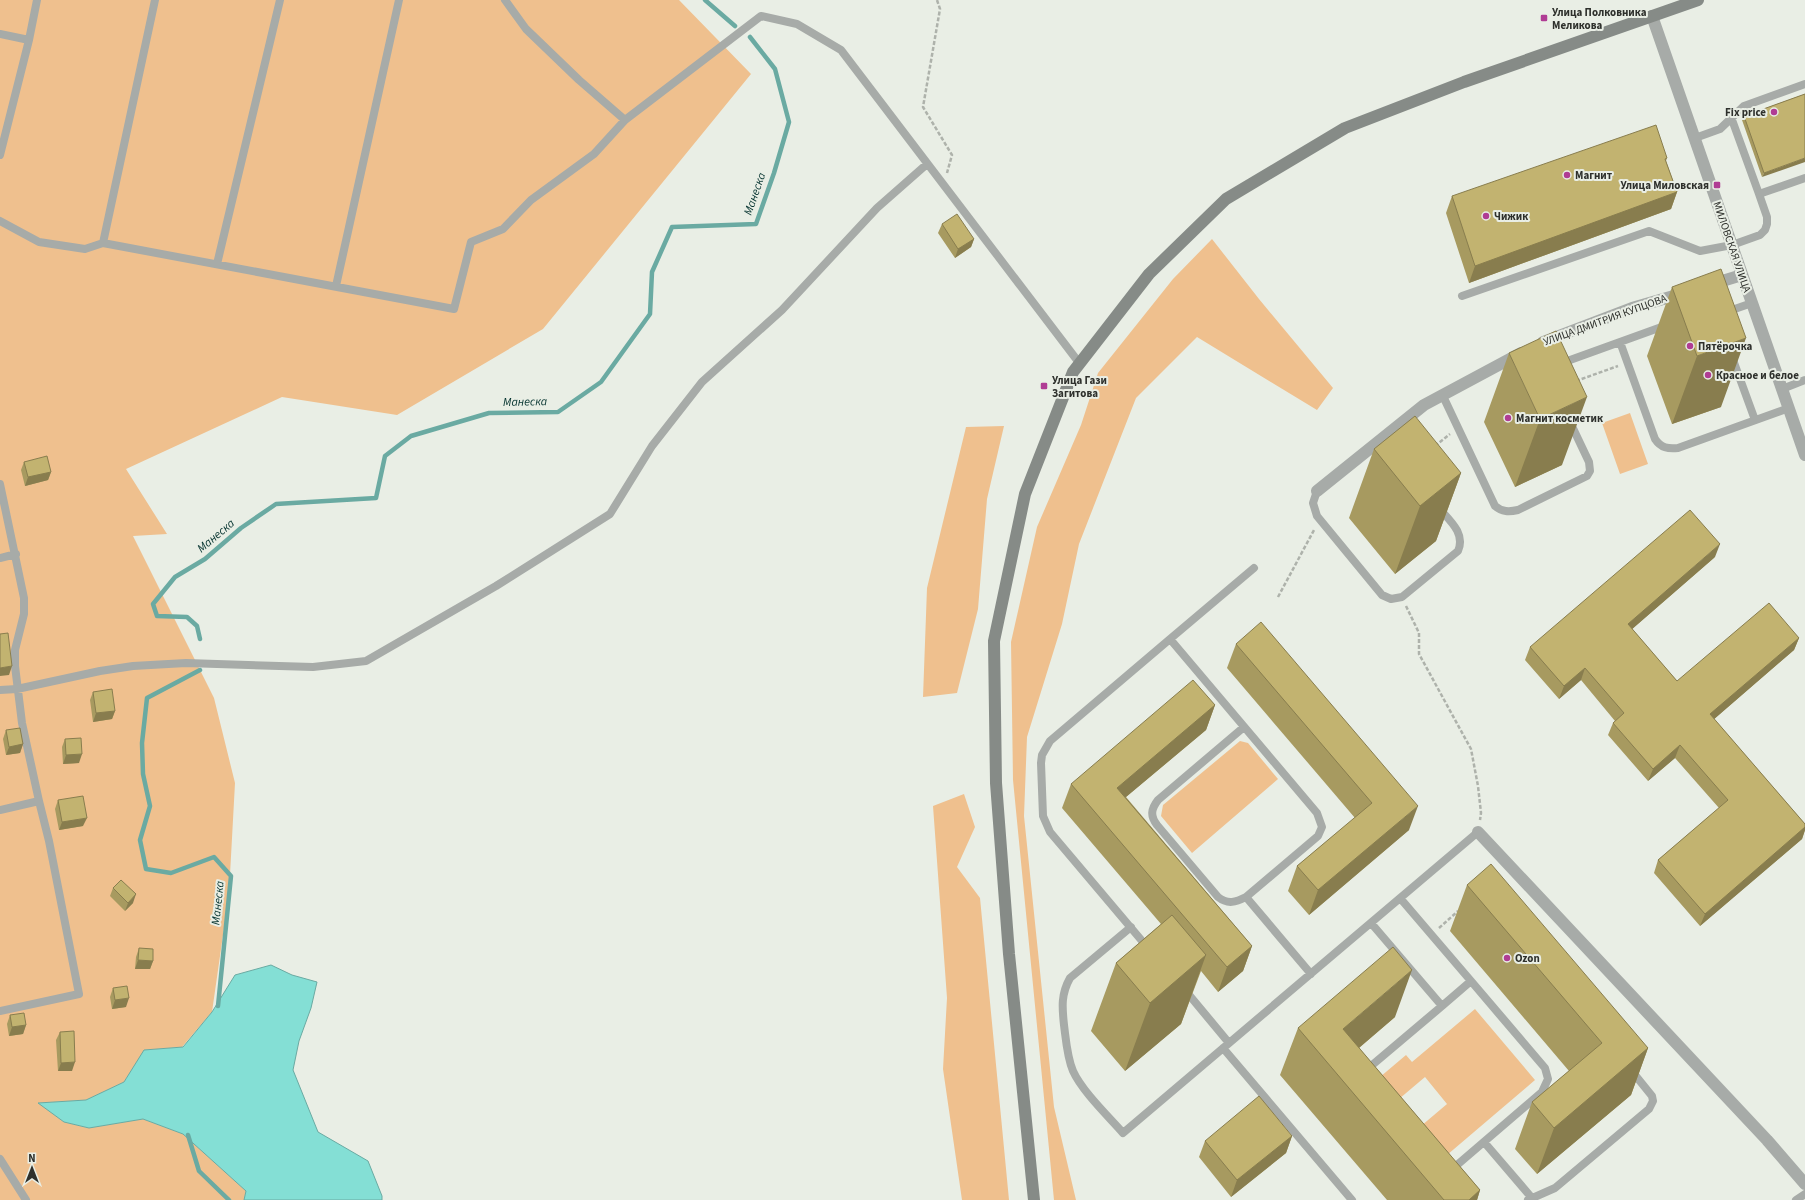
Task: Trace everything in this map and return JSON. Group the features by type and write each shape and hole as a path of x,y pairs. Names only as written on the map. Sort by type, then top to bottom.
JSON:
{"main road":[{"path":"1034,1200 1009,954 998,798 994,641 1025,494 1073,372 1149,274 1226,199 1345,128 1464,82 1698,0"}],"street":[{"name":"МИЛОВСКАЯ УЛИЦА","path":"1652,16 1805,455"},
{"name":"УЛИЦА ДМИТРИЯ КУПЦОВА","path":"1318,491 1385,442 1424,404 1532,347 1556,336 1632,308 1742,274"},
{"path":"1478,832 1768,1140 1805,1184"}],"lane":[{"path":"0,155 29,40 37,0"},
{"path":"103,243 155,0"},
{"path":"217,264 280,0"},
{"path":"336,286 399,0"},
{"path":"505,0 526,29 578,80 625,120"},
{"path":"0,221 39,242 85,249 103,243 454,309 471,242 503,230 531,200 594,154 625,120 761,16 798,24 841,50 1080,364"},
{"path":"0,34 29,40"},
{"path":"1695,138 1720,129 1741,108 1748,104 1805,84"},
{"path":"1462,296 1649,231 1700,251 1732,244 1760,235 1765,230 1767,217 1732,118"},
{"path":"0,690 17,689 100,671 133,666 186,663 312,667 366,661 496,586 610,514 652,446 702,382 782,310 877,208 927,164"},
{"path":"1759,194 1805,178"},
{"path":"1716,313 1726,312 1752,303"},
{"path":"1553,366 1677,322"},
{"path":"1620,342 1655,439 1662,447 1669,449 1678,448 1789,408"},
{"path":"1729,349 1755,420"},
{"path":"1782,389 1805,380"},
{"path":"1442,394 1495,506 1503,511 1510,512 1587,476 1590,471 1589,462 1567,416"},
{"path":"0,484 16,554 25,606 15,656 17,689 27,750 49,841 80,994 0,1011"},
{"path":"1318,491 1313,503 1314,509 1320,519 1382,595 1391,599 1402,597 1458,551 1460,546 1459,533 1431,498"},
{"path":"0,558 16,554"},
{"path":"1155,956 1050,832 1045,824 1042,808 1041,763 1045,748 1050,741 1254,568"},
{"path":"1170,639 1317,813 1322,826 1318,836 1246,897 1236,902 1228,902 1218,897 1157,825 1153,820 1152,812 1153,806 1158,800 1244,727"},
{"path":"0,810 39,801"},
{"path":"1130,927 1070,978 1063,994 1062,1012 1069,1060 1076,1077 1123,1133 1478,832"},
{"path":"1246,897 1311,974"},
{"path":"1400,898 1544,1068 1548,1079 1542,1092 1445,1174"},
{"path":"1371,923 1442,1006"},
{"path":"1368,1081 1367,1075 1371,1066 1471,981"},
{"path":"1180,985 1229,1043"},
{"path":"1223,1048 1352,1200"},
{"path":"1484,1142 1530,1199 1555,1188 1651,1106 1652,1101 1650,1093 1624,1063"},
{"path":"0,1159 26,1200"},
{"path":"1796,1200 1805,1194"}],"path":[{"path":"937,0 940,9 923,107 952,155 944,187"},
{"path":"1569,384 1627,363"},
{"path":"1430,451 1458,428"},
{"path":"1278,597 1320,519"},
{"path":"1402,597 1419,633 1419,654 1471,749 1478,786 1481,814 1478,832"},
{"path":"1431,934 1461,909"}],"shaded area":[{"path":"0,0 679,0 751,74 543,329 397,415 282,397 126,469 167,534 133,536 214,698 235,783 229,893 212,1012 182,1047 145,1050 124,1082 86,1100 39,1103 64,1122 89,1128 143,1119 183,1134 246,1191 244,1200 0,1200"},
{"path":"1212,239 1259,299 1333,388 1317,410 1197,337 1136,398 1079,544 1062,624 1027,737 1024,816 1054,1107 1076,1200 1054,1200 1013,780 1011,642 1037,527 1081,425 1098,373 1173,279"},
{"path":"1630,413 1648,464 1620,474 1602,423"},
{"path":"1004,426 987,499 978,609 957,693 923,697 927,588 966,427"},
{"path":"1240,741 1248,743 1278,779 1192,853 1161,816 1163,805"},
{"path":"964,794 975,827 957,867 980,898 1009,1200 962,1200 943,1069 947,998 933,806"},
{"path":"1475,1009 1535,1080 1447,1155 1421,1126 1447,1104 1425,1077 1399,1099 1380,1077 1406,1055 1412,1062"}],"water":[{"path":"271,965 292,975 317,982 311,1008 299,1041 293,1070 318,1132 368,1161 382,1196 382,1200 244,1200 246,1191 183,1134 143,1119 89,1128 64,1122 38,1103 86,1100 124,1082 144,1050 183,1047 212,1012 235,975"}],"building":[{"path":"1805,94 1805,158 1764,173 1744,116"},
{"path":"1656,125 1667,158 1665,159 1677,192 1475,266 1452,196"},
{"path":"957,214 974,239 958,249 942,224"},
{"path":"1721,269 1746,338 1697,356 1672,287"},
{"path":"1556,331 1587,397 1540,419 1509,353"},
{"path":"1415,416 1461,473 1420,506 1374,449"},
{"path":"47,456 51,472 28,477 24,462"},
{"path":"1690,510 1720,544 1628,624 1677,681 1769,603 1799,638 1710,714 1805,824 1805,827 1705,914 1658,860 1728,800 1680,745 1653,769 1613,723 1624,713 1585,668 1564,686 1530,647"},
{"path":"1261,622 1418,806 1318,890 1297,866 1372,803 1236,644"},
{"path":"8,633 12,666 0,668 0,634"},
{"path":"1193,680 1215,705 1117,788 1252,946 1227,967 1071,784"},
{"path":"112,689 115,711 96,713 93,692"},
{"path":"20,728 23,744 9,747 6,730"},
{"path":"81,738 82,754 66,755 65,739"},
{"path":"83,796 87,818 62,822 58,800"},
{"path":"1491,864 1648,1048 1554,1128 1532,1102 1602,1043 1467,885"},
{"path":"121,880 136,894 128,903 113,888"},
{"path":"1172,915 1206,955 1150,1003 1116,963"},
{"path":"1393,947 1412,970 1343,1029 1480,1190 1469,1200 1444,1200 1298,1028"},
{"path":"139,948 153,949 153,961 138,960"},
{"path":"127,986 129,998 115,1000 113,988"},
{"path":"24,1013 26,1025 12,1027 10,1015"},
{"path":"74,1031 75,1062 61,1063 60,1032"},
{"path":"1259,1096 1292,1136 1237,1180 1205,1141"}],"waterway":[{"name":"Манеска","path":"705,0 735,26"},
{"name":"Манеска","path":"200,639 197,626 187,617 157,616 153,604 175,577 205,559 241,528 276,504 376,498 385,456 411,436 489,413 558,412 601,382 650,314 652,272 672,227 756,224 774,173 789,122 775,69 750,37"},
{"name":"Манеска","path":"200,670 147,698 142,743 143,774 150,806 140,840 146,869 171,873 214,857 231,876 218,1006"},
{"name":"Манеска","path":"188,1135 199,1171 229,1200"}],"place":[{"name":"Улица Полковника Меликова","path":"1544,18"},
{"name":"Fix price","path":"1774,112"},
{"name":"Магнит","path":"1567,175"},
{"name":"Улица Миловская","path":"1717,185"},
{"name":"Чижик","path":"1486,216"},
{"name":"Пятёрочка","path":"1690,346"},
{"name":"Красное и белое","path":"1708,375"},
{"name":"Улица Гази Загитова","path":"1044,386"},
{"name":"Магнит косметик","path":"1508,418"},
{"name":"Ozon","path":"1507,958"}]}
